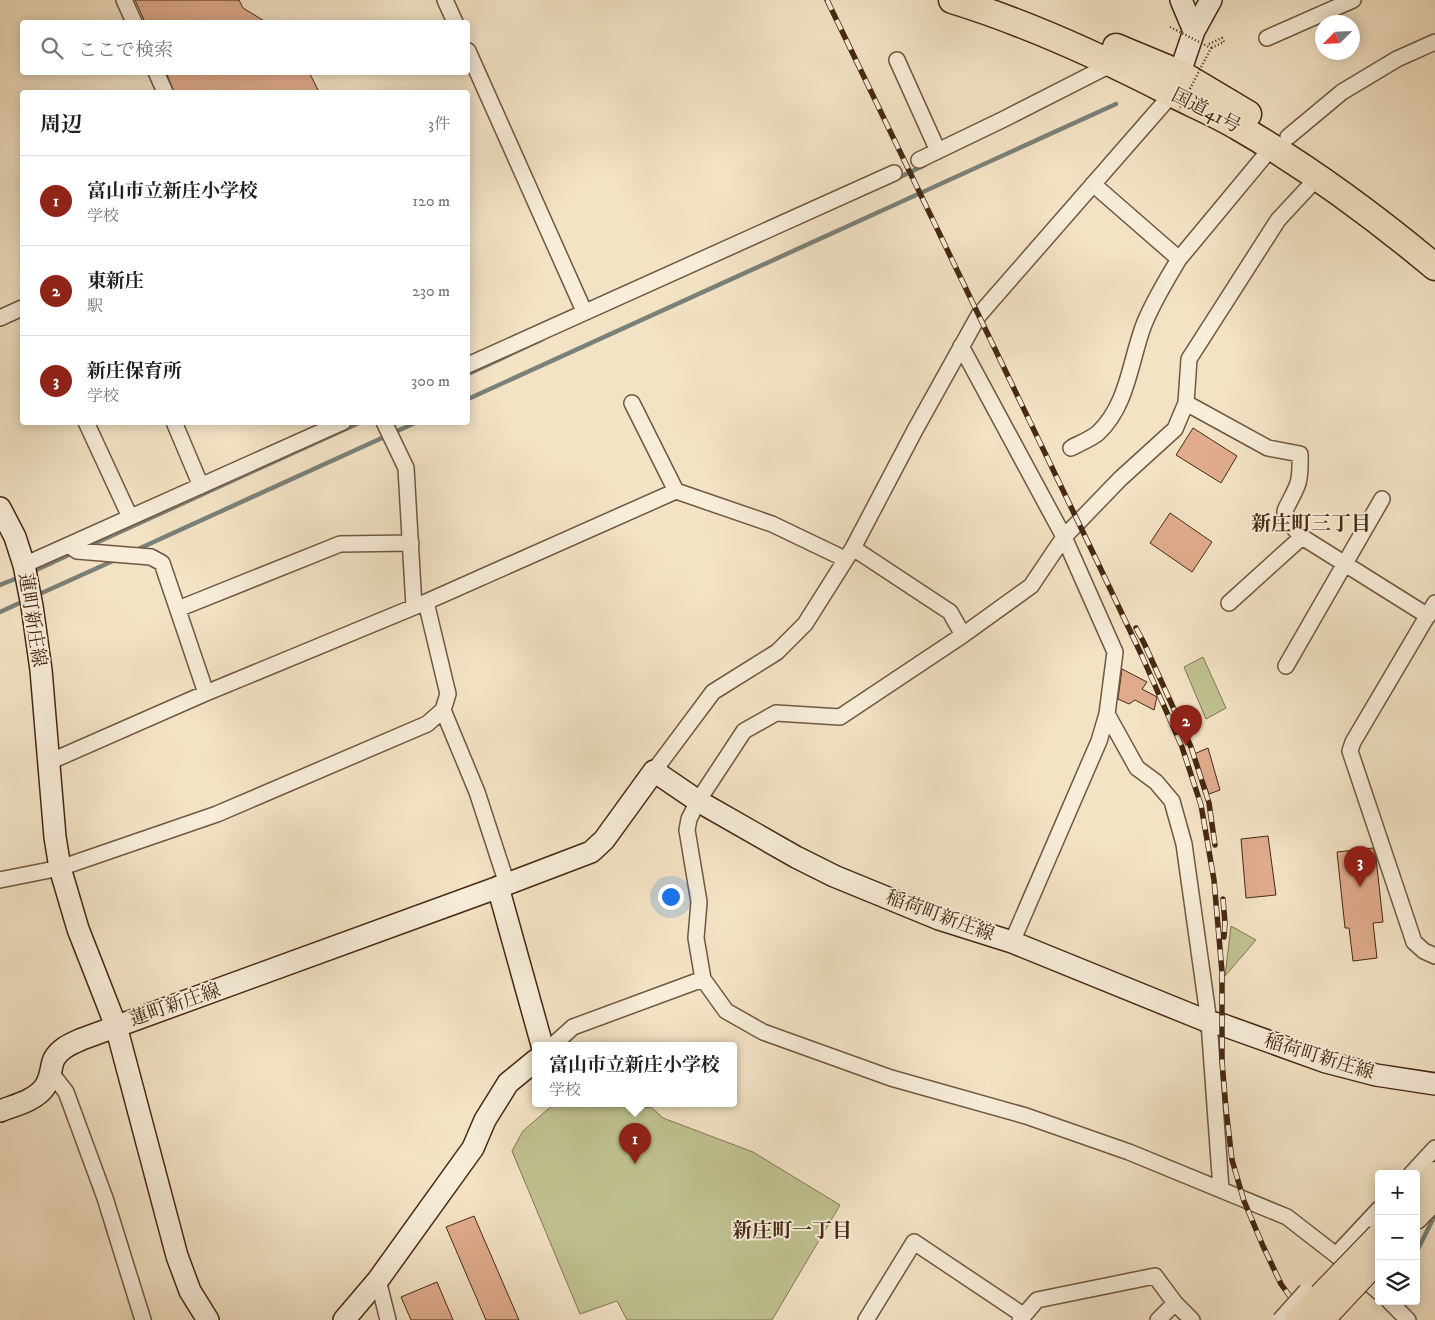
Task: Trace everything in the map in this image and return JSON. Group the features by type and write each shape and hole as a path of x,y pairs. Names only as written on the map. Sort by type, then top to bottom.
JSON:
{"highway":[{"name":"国道41号","path":"952,0 1083,41 1112,64 1177,93"},
{"name":"国道41号","path":"1002,0 1083,41 1238,127 1280,142 1340,173 1435,246"},
{"name":"国道41号","path":"1280,142 1317,178 1406,243 1435,267"}],"main road":[{"path":"1181,0 1200,38"},
{"path":"1177,93 1200,38 1211,0"},
{"name":"蓮町新庄線","path":"0,508 15,537 25,568 32,606 41,670 55,837 60,868 78,929 116,1026 503,886"},
{"path":"541,1042 503,886 591,852 604,840 654,771"},
{"name":"稲荷町新庄線","path":"654,771 698,802 788,853 834,876 939,919 1012,942 1210,1022 1326,1062 1376,1075 1435,1084"},
{"path":"0,1111 32,1099 44,1089 52,1074 54,1060 62,1048 116,1026 177,1256 190,1292 208,1320"},
{"path":"344,1320 378,1280 473,1148 485,1120 508,1083 532,1063"},
{"path":"1420,1190 1435,1174"},
{"path":"1418,1215 1435,1197"},
{"path":"1287,1316 1375,1239"},
{"path":"1322,1320 1378,1260"}],"street":[{"path":"124,0 133,20"},
{"path":"445,0 454,20"},
{"path":"1267,38 1352,0"},
{"path":"1071,448 1097,434 1114,414 1128,378 1143,327 1156,297 1179,259 1280,142 1342,92 1397,59 1435,42"},
{"path":"470,55 584,311"},
{"path":"897,60 938,151"},
{"path":"919,160 1112,64"},
{"path":"157,75 164,90"},
{"path":"654,771 713,692 777,652 805,624 849,553 979,315 1093,184 1177,93"},
{"path":"470,364 894,172"},
{"path":"1317,178 1278,220 1189,359 1186,402 1175,429 1120,479 1064,537 1031,586 963,635 840,717 776,713 744,731 698,802 689,819 687,830 699,902 696,938 703,979 726,1012 763,1032 891,1078 1026,1116 1130,1152 1221,1189 1244,1201 1287,1217 1375,1289"},
{"path":"1093,184 1179,259"},
{"path":"0,318 20,309"},
{"path":"961,346 1064,537 1115,652 1107,714 1099,741 1012,942"},
{"path":"1186,402 1268,448 1300,454 1298,484 1284,509 1286,520 1302,537 1344,565 1432,610 1353,742 1350,751 1414,942 1424,951 1435,956"},
{"path":"632,403 676,491"},
{"path":"87,425 130,518"},
{"path":"175,425 201,486"},
{"path":"25,568 69,545 201,486 314,428 328,425"},
{"path":"0,880 60,868 217,814 427,724 443,710 448,694 420,605 411,543 406,468 385,425"},
{"path":"49,762 206,693 420,605 676,491 849,553 950,612 963,635"},
{"path":"1286,666 1382,499"},
{"path":"1229,603 1302,537"},
{"path":"178,609 340,544 411,543"},
{"path":"69,545 77,551 151,557 162,563 206,693"},
{"path":"443,710 476,792 503,886"},
{"path":"1107,714 1137,768 1156,782 1172,801 1184,844 1210,1022 1221,1189"},
{"path":"556,1042 573,1027 703,979"},
{"path":"52,1074 66,1092 102,1189 142,1320"},
{"path":"1415,1170 1435,1148"},
{"path":"1336,1255 1375,1213"},
{"path":"866,1320 914,1242 1021,1318 1037,1300 1155,1276 1175,1303 1192,1320"},
{"path":"378,1280 388,1320"},
{"path":"1272,1320 1287,1316 1306,1291"},
{"path":"1158,1320 1175,1303"},
{"path":"1393,1305 1408,1320"}],"path":[{"path":"1170,27 1211,48"},
{"path":"1177,93 1211,48 1224,42 1222,38 1200,38"}],"green space":[{"path":"1203,657 1226,708 1206,719 1184,667"},
{"path":"1231,926 1256,940 1225,976"},
{"path":"550,1107 651,1107 663,1118 753,1152 840,1205 772,1320 627,1320 617,1301 580,1314 512,1151 523,1131"}],"building":[{"path":"135,0 239,0 243,8 263,20 144,20"},
{"path":"167,75 310,75 318,90 173,90"},
{"path":"1193,428 1237,456 1221,483 1176,455"},
{"path":"1170,513 1212,542 1192,572 1150,543"},
{"path":"1122,669 1147,682 1142,689 1157,697 1154,710 1135,700 1129,704 1118,699"},
{"path":"1208,748 1220,790 1209,794 1194,754"},
{"path":"1268,836 1276,895 1246,898 1241,839"},
{"path":"1373,848 1376,858 1383,922 1373,923 1377,958 1353,961 1349,928 1345,928 1337,852"},
{"path":"474,1216 519,1320 486,1320 446,1227"},
{"path":"437,1282 453,1320 411,1320 401,1297"}],"waterway":[{"path":"470,398 1116,104"},
{"path":"896,179 925,165"},
{"path":"470,373 543,339"},
{"path":"87,547 354,425"},
{"path":"136,550 410,425"},
{"path":"32,572 75,552"},
{"path":"35,596 115,560"},
{"path":"0,585 20,577"},
{"path":"0,612 24,601"},
{"path":"1420,1245 1434,1217"}],"railway":[{"path":"827,0 1096,559 1182,747 1201,805 1214,880 1222,972 1222,1061 1232,1160 1244,1201 1263,1246 1281,1284 1307,1320"},
{"path":"1136,628 1191,747 1209,803 1215,845"},
{"path":"1223,899 1224,937"}],"place":[{"name":"東新庄","path":"1186,746"},
{"name":"新庄保育所","path":"1360,887"},
{"name":"富山市立新庄小学校","path":"635,1164"}],"district":[{"name":"新庄町三丁目","path":"1311,524"},
{"name":"新庄町一丁目","path":"792,1231"}]}
